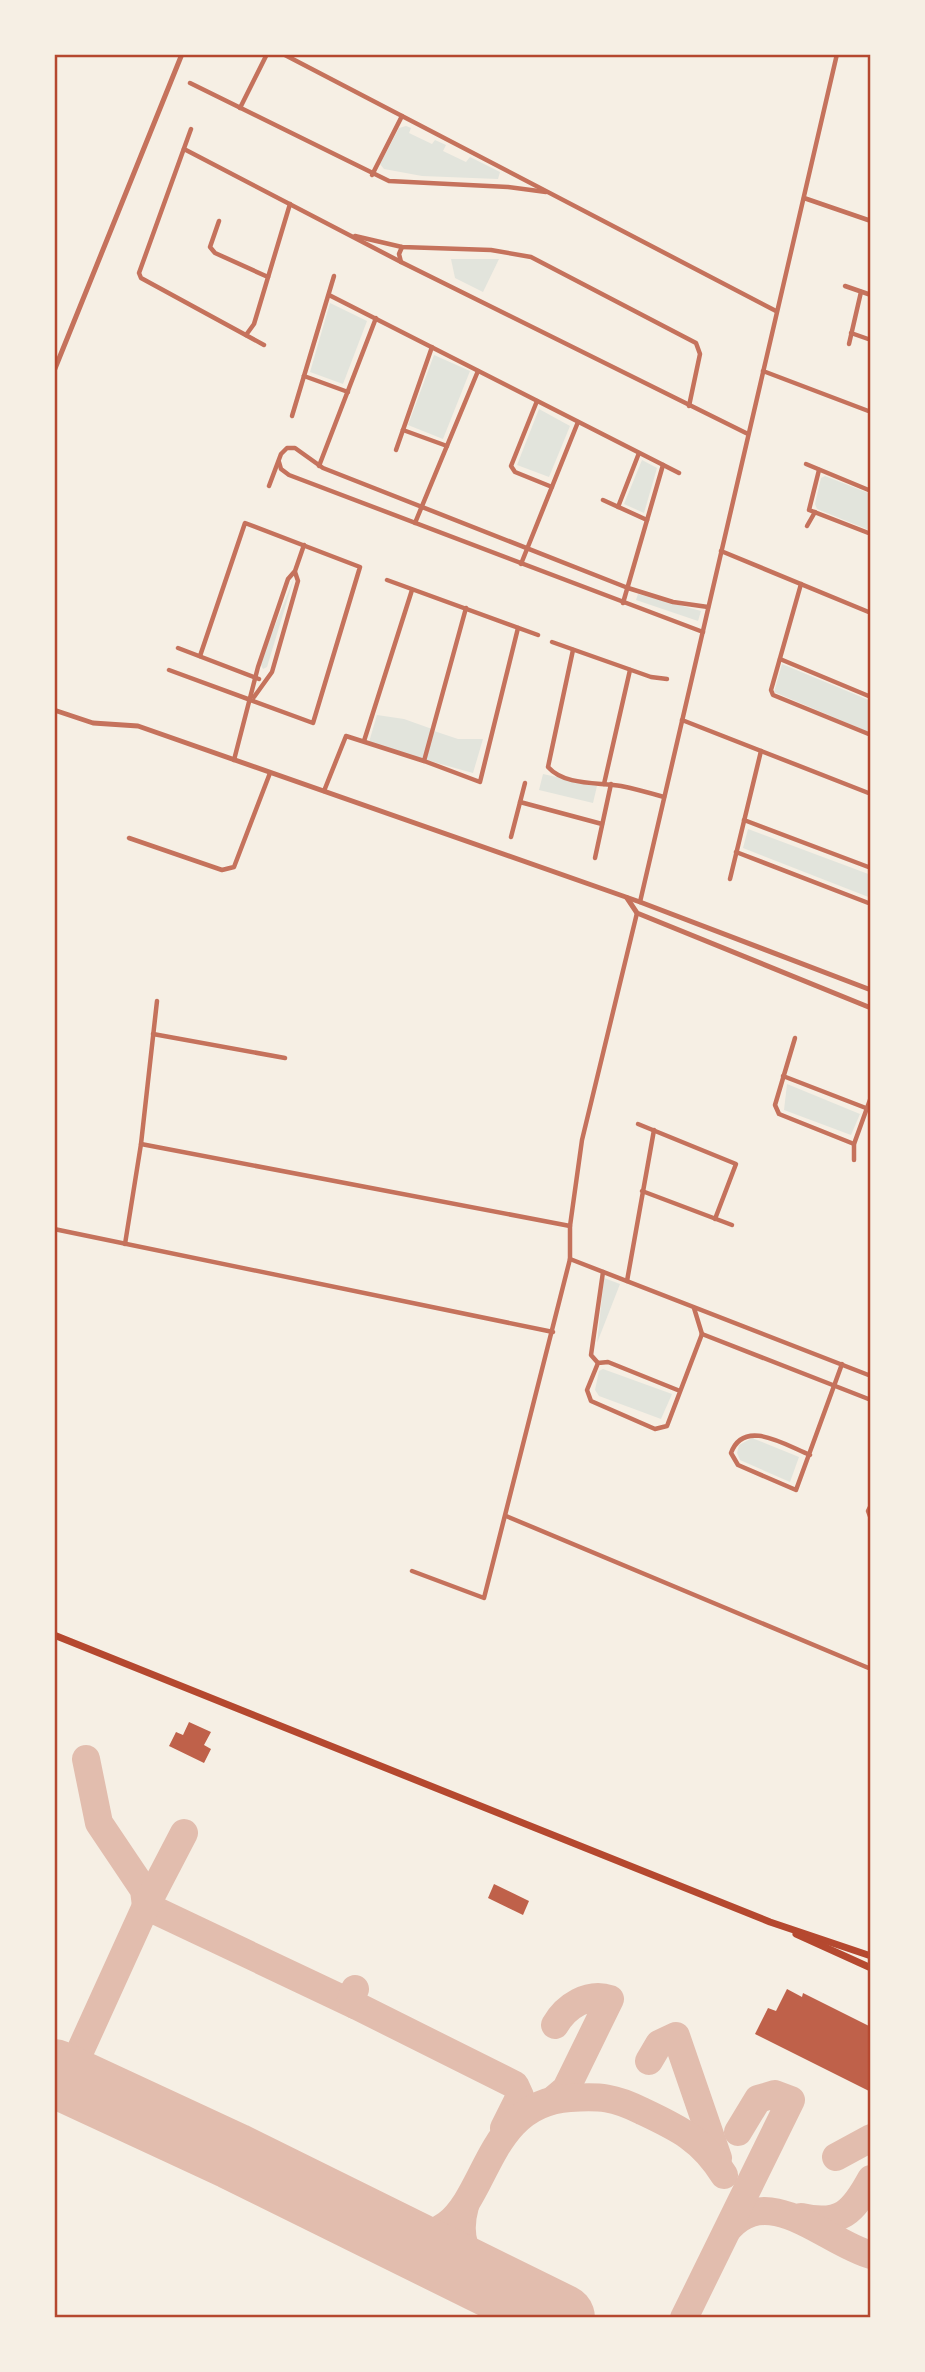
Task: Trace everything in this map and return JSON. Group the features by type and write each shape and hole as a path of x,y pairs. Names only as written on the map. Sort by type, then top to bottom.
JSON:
{"main road":[{"path":"54,1635 770,1922 871,1968"},
{"path":"770,1922 871,1956"}],"street":[{"path":"54,371 182,54"},
{"path":"240,108 267,54"},
{"path":"283,54 776,312"},
{"path":"412,1570 484,1598 570,1259 570,1226 589,1106 640,902 837,54"},
{"path":"190,83 372,175 412,184 508,187 551,193"},
{"path":"372,175 402,116"},
{"path":"191,129 139,273 141,278 264,345"},
{"path":"184,149 401,262 748,434"},
{"path":"804,198 871,221"},
{"path":"246,335 254,324 290,204"},
{"path":"219,221 210,247 215,253 268,277"},
{"path":"346,233 402,247 501,251 531,257 696,343 700,354 689,406"},
{"path":"401,262 399,254 402,247"},
{"path":"292,416 334,276"},
{"path":"845,286 871,295"},
{"path":"849,344 861,292"},
{"path":"328,295 679,473"},
{"path":"319,467 376,318"},
{"path":"851,333 871,340"},
{"path":"396,450 432,347"},
{"path":"415,523 478,370"},
{"path":"763,371 871,412"},
{"path":"304,376 348,392"},
{"path":"537,401 511,466 515,472 552,487"},
{"path":"521,564 578,422"},
{"path":"403,430 447,446"},
{"path":"269,486 278,461 287,448 295,448 319,467 628,588 673,602 708,607"},
{"path":"618,507 639,453"},
{"path":"278,461 281,469 289,475 703,632"},
{"path":"806,464 871,491"},
{"path":"623,603 663,465"},
{"path":"819,470 809,510 871,534"},
{"path":"603,500 647,520"},
{"path":"807,526 815,513"},
{"path":"169,670 313,723 360,566 245,523 200,656"},
{"path":"234,760 252,701 258,667 288,579 295,571 304,545"},
{"path":"721,551 870,611"},
{"path":"252,701 272,671 298,581 295,571"},
{"path":"387,580 538,635"},
{"path":"801,584 771,690 773,695 871,735"},
{"path":"364,741 412,590"},
{"path":"424,761 466,608"},
{"path":"324,792 346,736 481,782 518,628"},
{"path":"552,642 630,670 667,679"},
{"path":"178,648 266,680"},
{"path":"573,650 548,767 553,772 578,781 611,785 664,797"},
{"path":"780,659 871,697"},
{"path":"604,784 630,670"},
{"path":"54,710 93,723 138,726 640,902 871,990"},
{"path":"682,720 871,794"},
{"path":"730,879 761,751"},
{"path":"129,838 230,870 234,867 270,773"},
{"path":"511,836 525,783"},
{"path":"594,859 611,785"},
{"path":"520,802 602,824"},
{"path":"744,820 871,868"},
{"path":"736,852 871,904"},
{"path":"627,898 637,913 871,1008"},
{"path":"125,1244 141,1144 157,1001"},
{"path":"153,1034 285,1058"},
{"path":"795,1038 775,1105 779,1114 854,1144"},
{"path":"783,1076 869,1110"},
{"path":"854,1160 854,1144 869,1110 871,1097"},
{"path":"638,1124 736,1164 715,1219"},
{"path":"627,1281 654,1130"},
{"path":"141,1144 570,1226"},
{"path":"642,1191 732,1225"},
{"path":"54,1229 553,1332"},
{"path":"570,1259 871,1376"},
{"path":"598,1363 591,1355 603,1272"},
{"path":"598,1363 587,1390 591,1401 655,1429 667,1426 702,1334 693,1307"},
{"path":"702,1334 871,1400"},
{"path":"598,1363 608,1362 680,1391"},
{"path":"810,1455 757,1435 746,1434 735,1442 731,1453 738,1465 796,1490 810,1455 842,1364"},
{"path":"871,1506 868,1511 871,1519"},
{"path":"506,1516 871,1669"}],"shaded area":[{"path":"399,128 411,128 409,133 432,144 435,140 446,145 443,151 466,162 470,157 500,172 498,179 422,176 384,169 380,164"},
{"path":"451,259 499,259 483,292 455,278"},
{"path":"330,303 367,321 343,384 310,372"},
{"path":"434,355 470,371 443,439 408,425"},
{"path":"539,409 570,426 549,477 517,465"},
{"path":"642,460 657,468 644,513 624,504"},
{"path":"825,476 871,494 871,531 817,509 815,504 821,478"},
{"path":"294,578 267,667 263,669 260,663"},
{"path":"638,594 701,611 698,621 636,600"},
{"path":"782,664 871,701 871,733 774,692"},
{"path":"377,715 404,719 432,729 423,759 369,742"},
{"path":"434,731 458,739 483,739 473,773 426,760"},
{"path":"543,774 597,786 593,803 539,790"},
{"path":"748,829 871,875 871,898 743,848"},
{"path":"787,1084 860,1114 851,1135 784,1110"},
{"path":"604,1278 620,1284 597,1343"},
{"path":"603,1369 672,1394 661,1419 599,1396 595,1390 599,1371"},
{"path":"752,1438 799,1457 790,1482 740,1460 737,1453 739,1445"}],"building":[{"path":"189,1722 211,1732 204,1745 211,1749 204,1763 169,1746 176,1732 183,1735"},
{"path":"494,1884 529,1901 523,1915 488,1898"},
{"path":"787,1989 802,1997 803,1993 871,2027 871,2092 755,2034 768,2008 776,2011"}],"taxiway":[{"path":"86,1759 99,1823 144,1890 146,1906 355,2005 352,2002"},
{"path":"54,2070 66,2068 76,2060 146,1906 184,1833"},
{"path":"355,1989 351,1999 355,2005 515,2085 520,2096 504,2128"},
{"path":"553,2100 566,2089 610,1999 594,1997 578,2002 565,2012 555,2025"},
{"path":"649,2061 659,2044 676,2036 718,2158"},
{"path":"76,2060 75,2072 84,2087"},
{"path":"684,2318 791,2100 775,2094 758,2099 738,2132"},
{"path":"381,2229 418,2235 444,2226 463,2207 511,2127 535,2107 570,2098 615,2100 667,2123 698,2143 724,2175"},
{"path":"836,2157 871,2138"},
{"path":"801,2217 826,2220 844,2214 858,2200 871,2179"},
{"path":"465,2206 462,2238 468,2256 487,2281"},
{"path":"729,2228 745,2215 762,2211 780,2213 871,2255"}],"runway":[{"path":"54,2073 233,2156 561,2318"}]}
